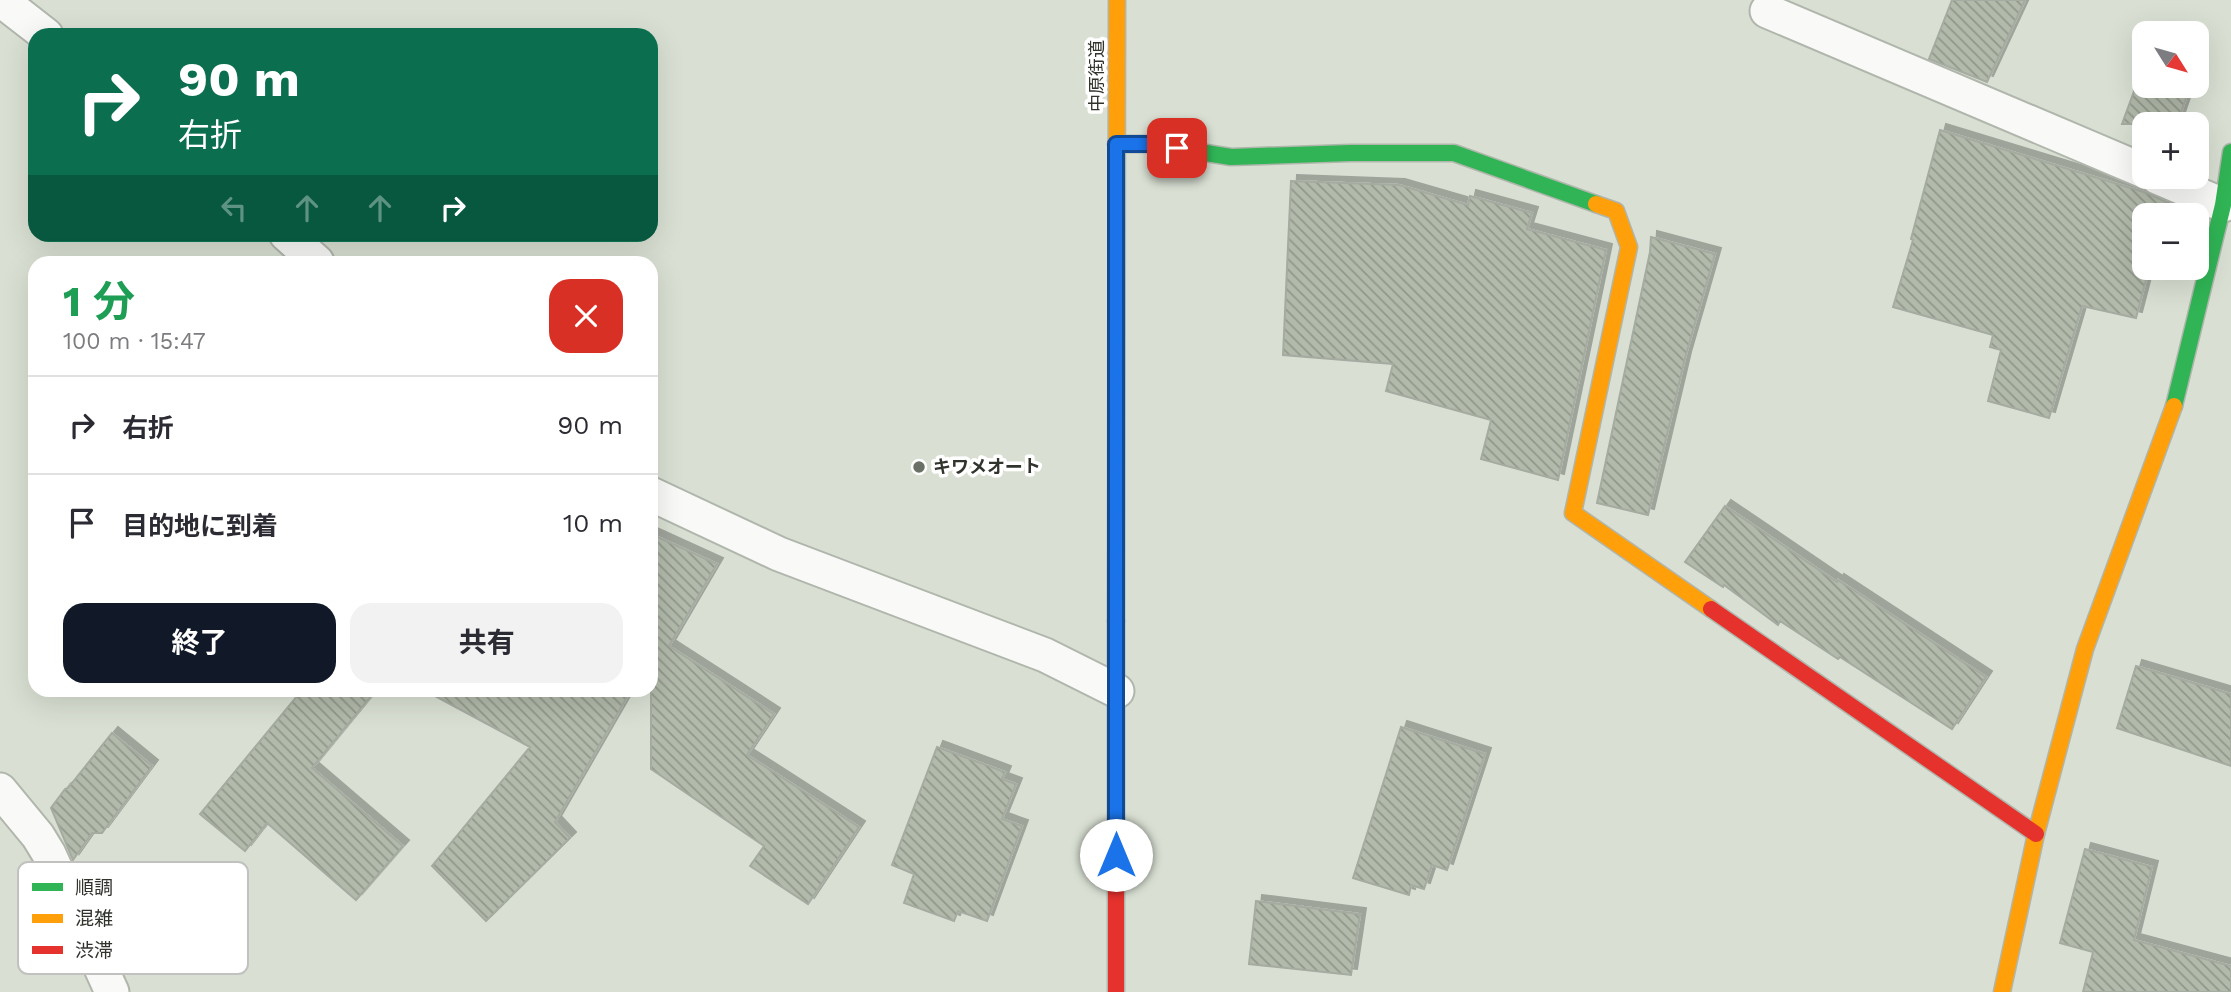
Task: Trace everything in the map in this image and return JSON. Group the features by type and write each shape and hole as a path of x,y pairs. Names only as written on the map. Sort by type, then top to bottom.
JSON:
{"street":[{"name":"中原街道","path":"1116,992 1117,0"},
{"path":"1116,144 1150,144 1231,157 1454,153 1616,211 1629,247 1573,513 2036,834"},
{"path":"2002,992 2036,834 2085,649 2177,398 2223,205 2231,152"}],"lane":[{"path":"1,0 37,28"},
{"path":"1767,12 2132,166"},
{"path":"2185,189 2223,205"},
{"path":"295,242 310,256"},
{"path":"658,497 779,554 1045,655 1117,691"},
{"path":"0,790 37,836 52,862"},
{"path":"104,974 112,992"}],"building":[{"path":"1952,0 2025,0 1987,82 1929,59"},
{"path":"2132,97 2186,98 2181,112 2132,112 2132,124 2122,124"},
{"path":"1940,130 2147,193 2166,202 2132,203 2132,280 2146,280 2136,318 2082,306 2049,418 1988,401 2001,350 1990,347 1993,335 1893,307 1913,240 1911,239"},
{"path":"1291,181 1399,185 1468,205 1470,196 1532,213 1527,229 1606,250 1558,480 1481,459 1491,420 1386,391 1393,364 1283,355"},
{"path":"1651,237 1715,254 1685,358 1648,515 1597,503"},
{"path":"1725,506 1837,582 1838,580 1986,677 1952,729 1780,621 1778,625 1724,585 1723,587 1685,562"},
{"path":"658,537 717,564 669,646 774,714 747,755 859,827 808,904 750,866 764,846 651,769 651,697 658,697"},
{"path":"2136,666 2231,694 2231,766 2117,728"},
{"path":"296,697 370,697 312,768 403,846 356,900 267,823 245,851 200,814"},
{"path":"437,697 627,697 555,822 570,838 486,921 432,866 530,747"},
{"path":"1401,727 1485,754 1447,870 1432,865 1424,889 1411,885 1409,895 1353,878"},
{"path":"112,733 152,766 102,833 92,833 73,860 51,808"},
{"path":"937,747 1005,772 1002,779 1016,784 1002,819 1022,826 987,921 958,911 954,921 904,903 914,874 892,865"},
{"path":"2085,849 2152,867 2134,940 2231,966 2231,992 2083,992 2093,952 2060,943"},
{"path":"1256,901 1360,914 1351,975 1249,964"}],"traffic: fast":[{"path":"1116,144 1150,144 1231,157 1454,153 1596,204"},
{"path":"2174,406 2223,205 2231,152"}],"traffic: slow":[{"path":"1116,621 1117,0"},
{"path":"1596,204 1616,211 1629,247 1573,513 1711,609"},
{"path":"2002,992 2036,834 2085,649 2174,406"}],"traffic: jam":[{"path":"1711,609 2036,834"},
{"path":"1116,621 1116,992"}],"place":[{"name":"キワメオート","path":"919,467"}],"route":[{"path":"1116,855 1116,144 1150,144 1177,148"}]}
